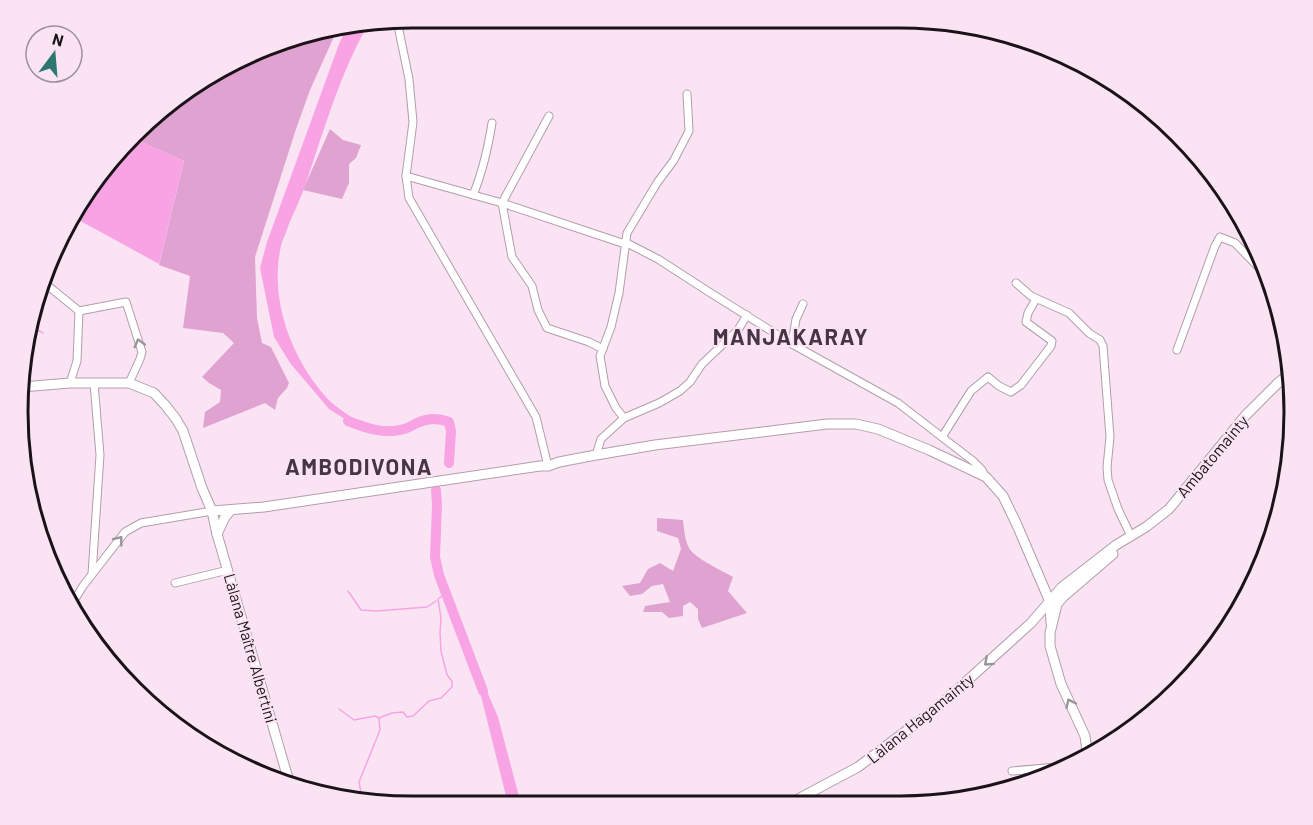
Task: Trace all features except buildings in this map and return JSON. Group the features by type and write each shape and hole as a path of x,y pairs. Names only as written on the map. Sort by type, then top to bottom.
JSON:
{"main road":[{"name":"Ambatomainty","path":"1058,596 1120,548 1130,536 1169,509 1245,416 1283,379"},
{"path":"29,386 70,383 129,383"},
{"name":"Làlana Maître Albertini","path":"129,383 154,393 183,431 212,511 287,775"},
{"path":"212,511 264,507 371,488 540,466 710,438 827,424 856,424 878,429 986,477 1003,496 1040,577 1047,598 1042,612"},
{"path":"217,534 231,510"},
{"path":"1040,577 1058,596 1051,628"},
{"path":"1040,577 1058,596"},
{"path":"1058,596 1051,628 1050,646 1061,684 1085,736 1087,748"},
{"name":"Làlana Hagamainty","path":"804,796 858,767 938,707 1058,596"},
{"path":"1031,623 1043,619 1051,628"}],"street":[{"path":"399,29 409,79 412,122 406,176 409,198 536,417 548,464"},
{"path":"624,418 605,386 600,356 611,327 619,293 627,233 657,183 674,160 689,131 687,94"},
{"path":"549,116 502,203 512,257 532,286 538,310 547,328 603,349"},
{"path":"473,195 488,153 492,123"},
{"path":"406,176 502,203 622,243 625,242 658,259 792,344 898,403 973,461 986,477"},
{"path":"1177,350 1220,237 1235,243 1253,262"},
{"path":"1016,283 1036,299 1069,313 1089,333 1100,340 1103,346 1110,437 1108,480 1130,536"},
{"path":"50,287 79,310 126,302 142,352 129,383"},
{"path":"942,437 971,391 988,377 1011,392 1021,385 1051,346 1052,340 1026,322 1036,299"},
{"path":"792,344 796,319 803,304"},
{"path":"70,383 77,361 79,310"},
{"path":"596,455 601,439 624,418 660,403 681,391 702,364 738,330 747,315"},
{"path":"92,574 100,455 94,383"},
{"path":"76,597 125,532 141,523 212,511"},
{"path":"175,583 228,570"},
{"path":"1012,771 1044,768"}],"shaded area":[{"path":"364,32 335,98 305,187 282,243 278,266 278,286 281,307 293,346 326,397 351,417 348,421 329,409 290,363 274,337 260,268 267,242 343,35"},
{"path":"334,37 310,90 296,129 255,257 257,318 262,343 271,347 289,383 278,398 275,410 265,403 203,428 205,412 220,402 221,390 202,377 234,343 223,333 183,328 190,276 159,265 184,161 141,141 179,108 220,80 289,49"},
{"path":"330,129 343,140 361,145 356,158 349,164 349,183 342,199 303,190"},
{"path":"141,141 184,161 159,264 80,221 108,179"},
{"path":"657,518 683,520 685,537 692,552 733,577 728,591 747,613 702,628 698,619 698,609 690,602 683,606 683,616 669,618 662,612 643,612 645,606 670,602 663,584 652,586 642,594 630,596 622,586 640,583 648,569 660,563 673,571 681,549 678,538 657,531"},
{"path":"486,689 498,717 519,796 506,796 480,692"}],"waterway":[{"path":"38,330 43,333"},
{"path":"348,421 383,431 406,429 429,419 449,422 451,431 449,463"},
{"path":"436,490 435,557 439,575 483,691"},
{"path":"348,591 361,610 427,607 436,601"},
{"path":"339,709 354,720 375,716 379,718 403,712 407,717 413,716 429,701 441,698 452,687 441,651 441,618 438,599 446,593"},
{"path":"361,793 359,782 380,730 379,719"}],"district":[{"name":"MANJAKARAY","path":"791,336"},
{"name":"AMBODIVONA","path":"359,466"}]}
